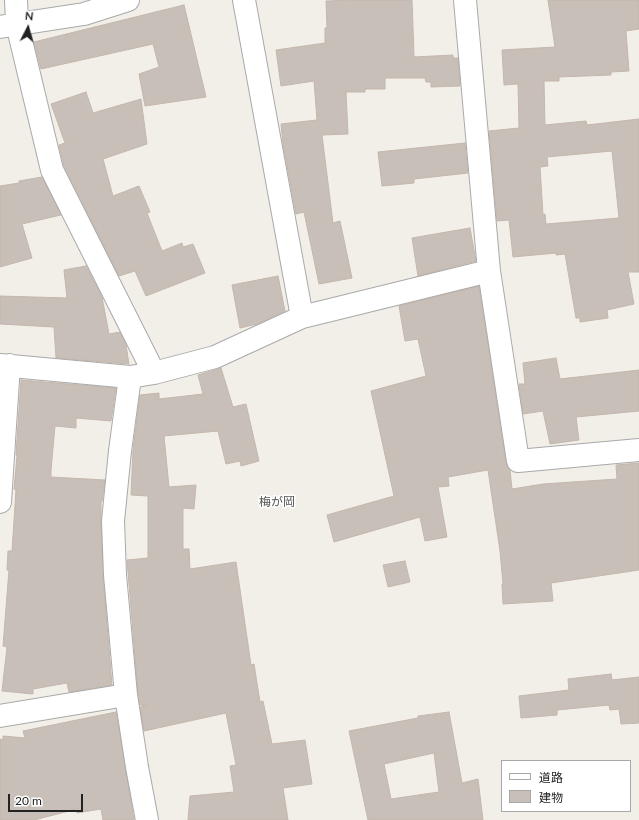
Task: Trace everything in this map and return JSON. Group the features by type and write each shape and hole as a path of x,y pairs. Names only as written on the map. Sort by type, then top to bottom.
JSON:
{"street":[{"path":"16,0 9,25 52,170 154,373"},
{"path":"9,25 84,14 128,0"},
{"path":"244,0 302,317"},
{"path":"465,0 489,271 518,461 639,450"},
{"path":"0,502 4,365 130,377 154,373 215,357 302,317 489,271"},
{"path":"130,377 120,451 113,521 126,695 147,820"},
{"path":"0,716 126,695"}],"building":[{"path":"412,0 414,57 453,55 453,58 458,58 460,86 431,87 431,82 426,82 425,78 385,78 385,89 365,89 365,92 346,92 348,134 322,135 333,223 340,221 352,278 319,284 304,212 296,214 283,144 281,124 317,120 314,81 281,86 276,50 325,43 325,28 327,28 326,1"},
{"path":"548,0 639,0 639,29 626,31 629,71 611,72 611,75 559,77 559,81 544,81 545,125 586,121 587,125 639,119 639,272 628,272 634,304 607,310 608,318 580,322 580,318 576,318 565,254 556,255 556,253 513,257 509,220 497,221 489,131 519,128 518,84 504,85 502,50 555,47","holes":["612,151 619,218 546,224 545,214 543,215 540,167 548,166 547,157"]},
{"path":"184,5 206,97 145,106 139,74 159,67 153,44 41,69 34,42"},
{"path":"86,92 93,113 141,99 147,144 103,159 113,196 139,186 150,212 147,213 162,251 182,243 183,247 193,244 205,273 146,296 135,271 119,276 64,166 59,145 65,143 51,104"},
{"path":"465,143 468,173 414,179 414,183 382,186 378,152"},
{"path":"42,177 61,215 22,224 32,258 0,267 0,186"},
{"path":"470,228 476,261 418,276 412,238"},
{"path":"86,266 102,297 109,334 120,332 126,345 129,364 56,358 54,327 0,324 0,296 67,298 64,270"},
{"path":"278,276 285,311 257,324 240,328 232,285"},
{"path":"479,286 506,463 510,470 512,489 543,484 617,479 616,465 639,463 639,570 551,583 553,601 503,604 500,551 488,470 448,477 449,486 438,487 447,537 425,541 420,517 334,542 327,515 394,496 371,391 426,376 418,339 405,341 399,306"},
{"path":"556,358 560,379 639,370 639,411 576,417 579,440 550,444 543,411 523,414 519,384 525,384 523,363"},
{"path":"221,368 233,407 246,404 259,461 241,466 240,461 226,464 218,431 164,436 169,487 196,485 194,509 183,508 183,549 189,549 190,569 236,562 251,665 254,664 260,702 263,701 272,744 305,740 312,784 283,788 288,820 188,820 190,796 234,792 230,766 236,765 226,713 144,731 140,707 147,706 140,705 138,693 127,560 148,558 148,496 131,495 133,450 140,395 159,393 159,399 203,394 198,375"},
{"path":"21,380 116,388 111,421 76,418 76,428 55,426 51,470 51,477 105,480 101,501 101,521 103,576 112,685 69,692 67,683 33,689 33,694 2,691 7,647 3,646 9,570 7,570 8,551 12,551 16,490 14,489"},
{"path":"405,561 410,582 388,587 383,565"},
{"path":"611,674 612,680 639,677 639,723 621,724 619,709 610,710 609,705 557,710 557,715 521,718 519,696 569,690 568,679"},
{"path":"116,712 134,820 103,820 101,809 77,813 77,809 34,820 0,820 0,739 3,740 3,736 25,738 23,731"},
{"path":"449,712 462,783 478,779 483,820 368,820 349,731 418,718 418,716","holes":["434,753 439,792 391,799 384,764"]}],"district":[{"name":"梅が岡","path":"277,502"}]}
